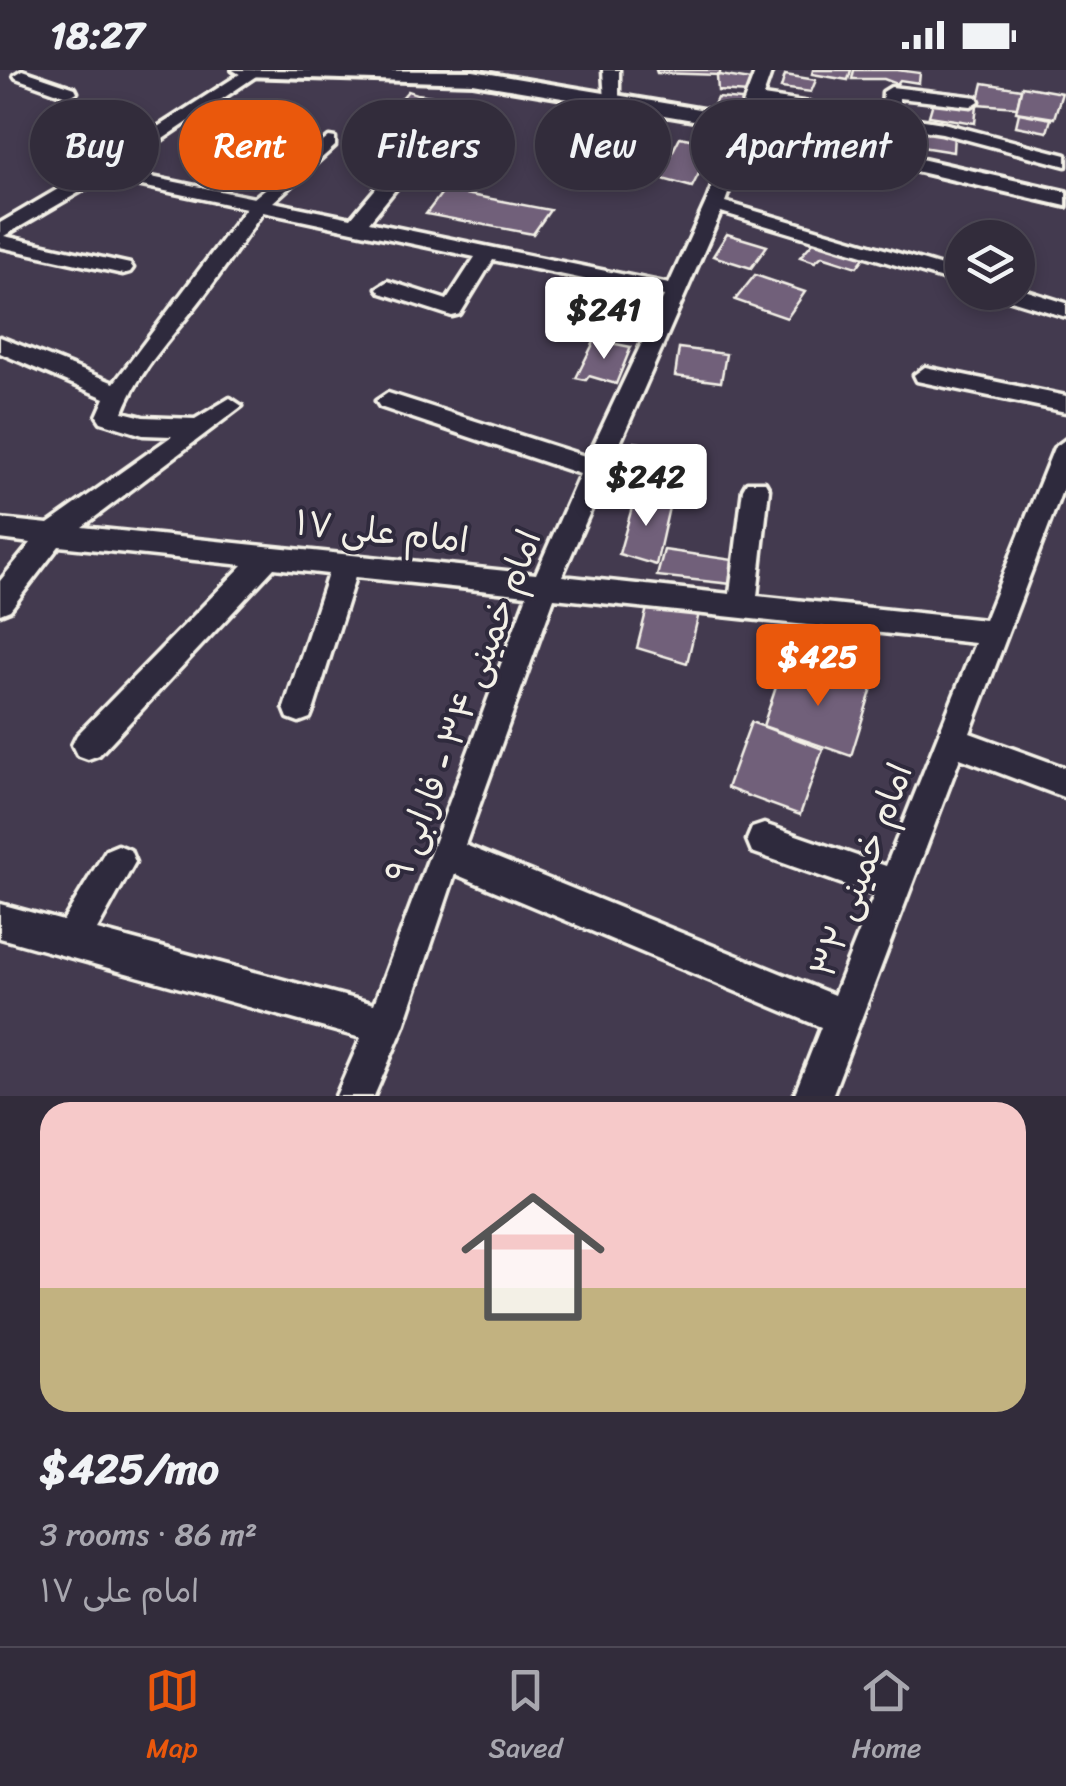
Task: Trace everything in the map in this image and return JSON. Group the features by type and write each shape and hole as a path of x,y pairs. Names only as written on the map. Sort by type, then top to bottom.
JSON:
{"street":[{"path":"611,70 613,100"},
{"name":"امام خمینی ۳۴ - فارابی ۹","path":"755,100 764,70"},
{"path":"159,132 248,71 473,74 608,100"},
{"path":"21,76 69,92"},
{"path":"891,100 891,92 971,101"},
{"path":"927,125 1066,161"},
{"path":"199,428 142,426 109,416 118,394 258,205 330,142"},
{"path":"927,161 1066,199"},
{"path":"159,184 674,292"},
{"path":"2,230 70,190"},
{"path":"356,225 384,190"},
{"name":"امام خمینی ۳۴ - فارابی ۹","path":"356,1096 544,586 719,190"},
{"path":"713,204 945,274"},
{"path":"2,230 123,268"},
{"path":"388,288 452,310 487,253"},
{"path":"1035,300 1066,310"},
{"path":"0,344 118,394"},
{"path":"925,376 1066,404"},
{"path":"388,402 595,469"},
{"path":"0,602 52,534 230,406"},
{"name":"امام خمینی ۳۲","path":"813,1096 1066,448"},
{"path":"742,606 756,489"},
{"name":"امام علی ۱۷","path":"0,529 994,633"},
{"path":"88,745 268,557"},
{"path":"299,708 346,565"},
{"path":"952,741 1066,784"},
{"path":"764,840 896,886"},
{"path":"447,854 844,1018"},
{"path":"72,941 118,862"},
{"path":"0,922 385,1026"}],"building":[{"path":"656,70 720,70 720,75 657,73"},
{"path":"813,70 851,70 848,80 812,74"},
{"path":"854,70 920,73 919,83 852,79"},
{"path":"785,75 816,80 811,92 781,88"},
{"path":"717,76 763,82 749,93 718,91"},
{"path":"983,83 1021,89 1017,107 978,104"},
{"path":"1022,86 1062,93 1054,118 1016,112"},
{"path":"408,91 460,100 407,100 401,99"},
{"path":"934,99 977,105 975,123 929,116"},
{"path":"1019,113 1051,119 1047,132 1016,126"},
{"path":"927,128 954,133 953,152 927,148"},
{"path":"680,137 691,139 691,187 671,181 671,155"},
{"path":"444,190 550,210 533,234 426,214"},
{"path":"727,234 767,246 751,268 713,256"},
{"path":"816,239 866,255 857,267 822,256 815,262 800,257"},
{"path":"755,275 805,292 787,318 735,300"},
{"path":"595,340 631,347 616,384 589,376 586,380 576,378"},
{"path":"679,348 726,354 721,382 675,376"},
{"path":"634,442 677,449 671,491 619,483"},
{"path":"653,492 672,494 656,565 619,554 633,504 650,506"},
{"path":"664,550 733,560 732,584 657,576"},
{"path":"648,604 700,609 687,663 637,648"},
{"path":"783,666 872,688 851,756 763,726"},
{"path":"751,722 823,749 800,815 727,788"}]}
